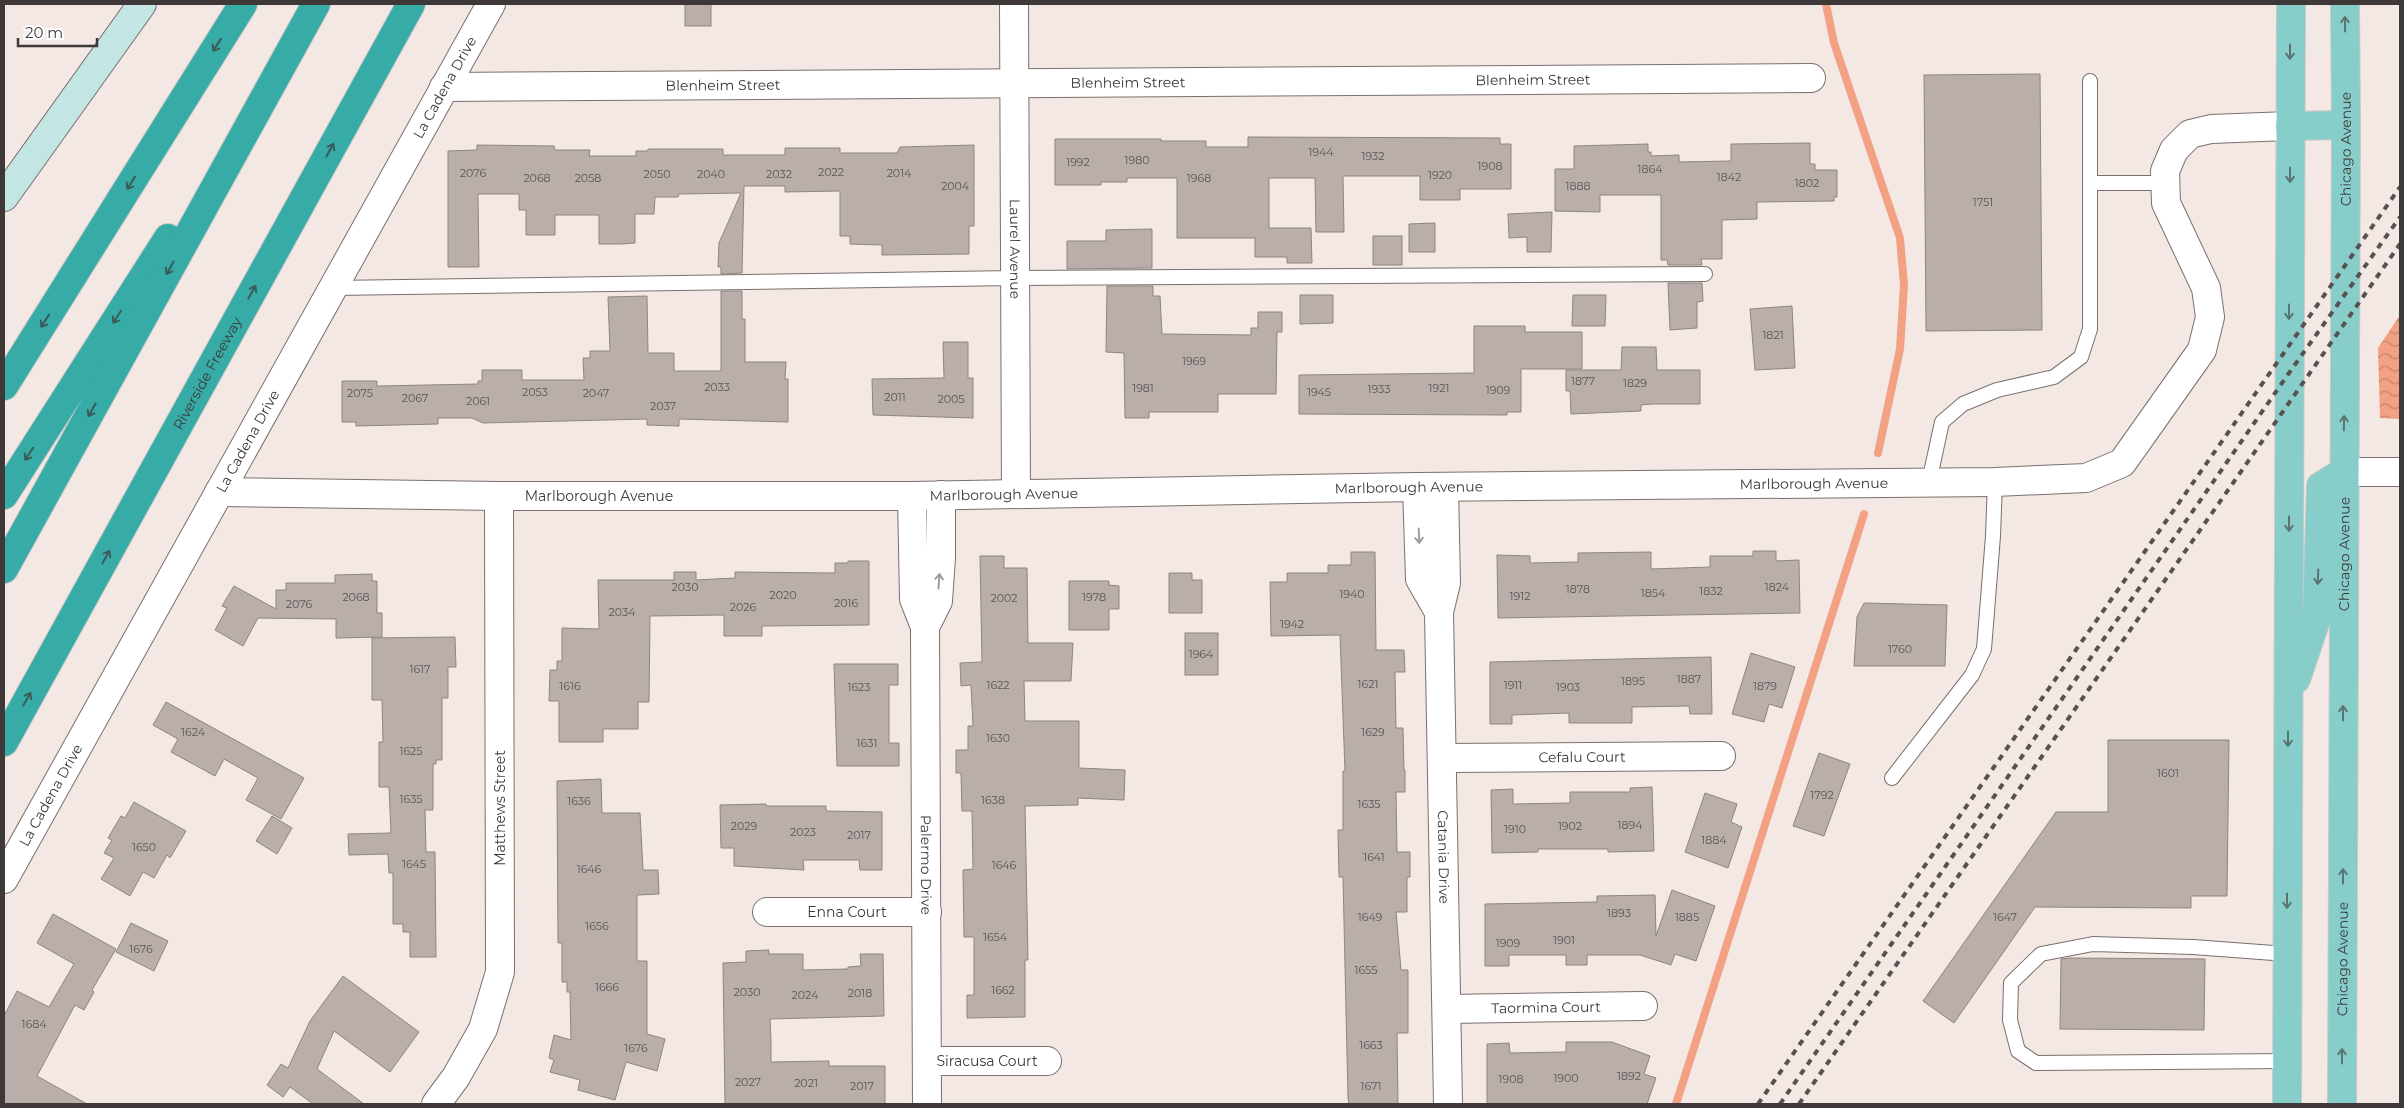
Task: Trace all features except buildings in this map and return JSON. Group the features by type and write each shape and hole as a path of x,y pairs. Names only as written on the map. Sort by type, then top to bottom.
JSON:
{"highway":[{"path":"4,386 243,4"},
{"name":"Riverside Freeway","path":"4,742 411,4"},
{"path":"4,495 314,7"},
{"path":"4,569 314,7"}],"main road":[{"path":"4,198 142,4"},
{"path":"2287,1104 2291,4"},
{"name":"Chicago Avenue","path":"2342,1104 2345,4"},
{"path":"2290,126 2346,125"},
{"path":"2288,701 2317,617 2320,486 2344,472"}],"street":[{"name":"La Cadena Drive","path":"4,879 491,4"},
{"name":"Laurel Avenue","path":"1014,4 1016,494"},
{"name":"Blenheim Street","path":"444,87 1811,78"},
{"name":"Marlborough Avenue","path":"218,492 499,496 912,496 1417,487 1995,482 2086,478 2122,463 2202,350 2210,317 2206,288 2166,203 2165,171 2174,150 2190,134 2211,129 2290,126"},
{"path":"2344,472 2400,472"},
{"name":"Catania Drive","path":"1417,487 1420,579 1439,612"},
{"name":"Catania Drive","path":"1444,487 1446,583 1439,612 1448,1104"},
{"name":"Palermo Drive","path":"925,627 938,601 941,558 941,495"},
{"name":"Matthews Street","path":"436,1104 456,1077 483,1029 500,972 499,496"},
{"name":"Palermo Drive","path":"912,496 914,599 925,627 927,1104"},
{"name":"Cefalu Court","path":"1443,758 1721,756"},
{"name":"Enna Court","path":"768,912 926,912"},
{"name":"Taormina Court","path":"1447,1009 1643,1006"},
{"name":"Siracusa Court","path":"928,1061 1046,1061"}],"lane":[{"path":"1929,482 1942,422 1956,410 1964,404 1997,390 2054,377 2081,357 2090,329 2090,81"},
{"path":"2090,183 2165,183"},
{"path":"332,288 1015,278 1705,274"},
{"path":"1892,778 1972,675 1984,649 1993,536 1995,482"},
{"path":"2287,954 2192,947 2093,944 2041,954 2011,983 2010,1020 2018,1051 2036,1064 2287,1061"}],"water":[{"path":"2400,315 2400,419 2380,418 2378,348"}],"waterway":[{"path":"1826,4 1834,43 1900,238 1904,285 1900,349 1878,453"},
{"path":"1676,1104 1864,514"}],"railway":[{"path":"1758,1104 2400,187"},
{"path":"1780,1104 2289,373 2400,217"},
{"path":"1799,1104 2400,244"}]}
